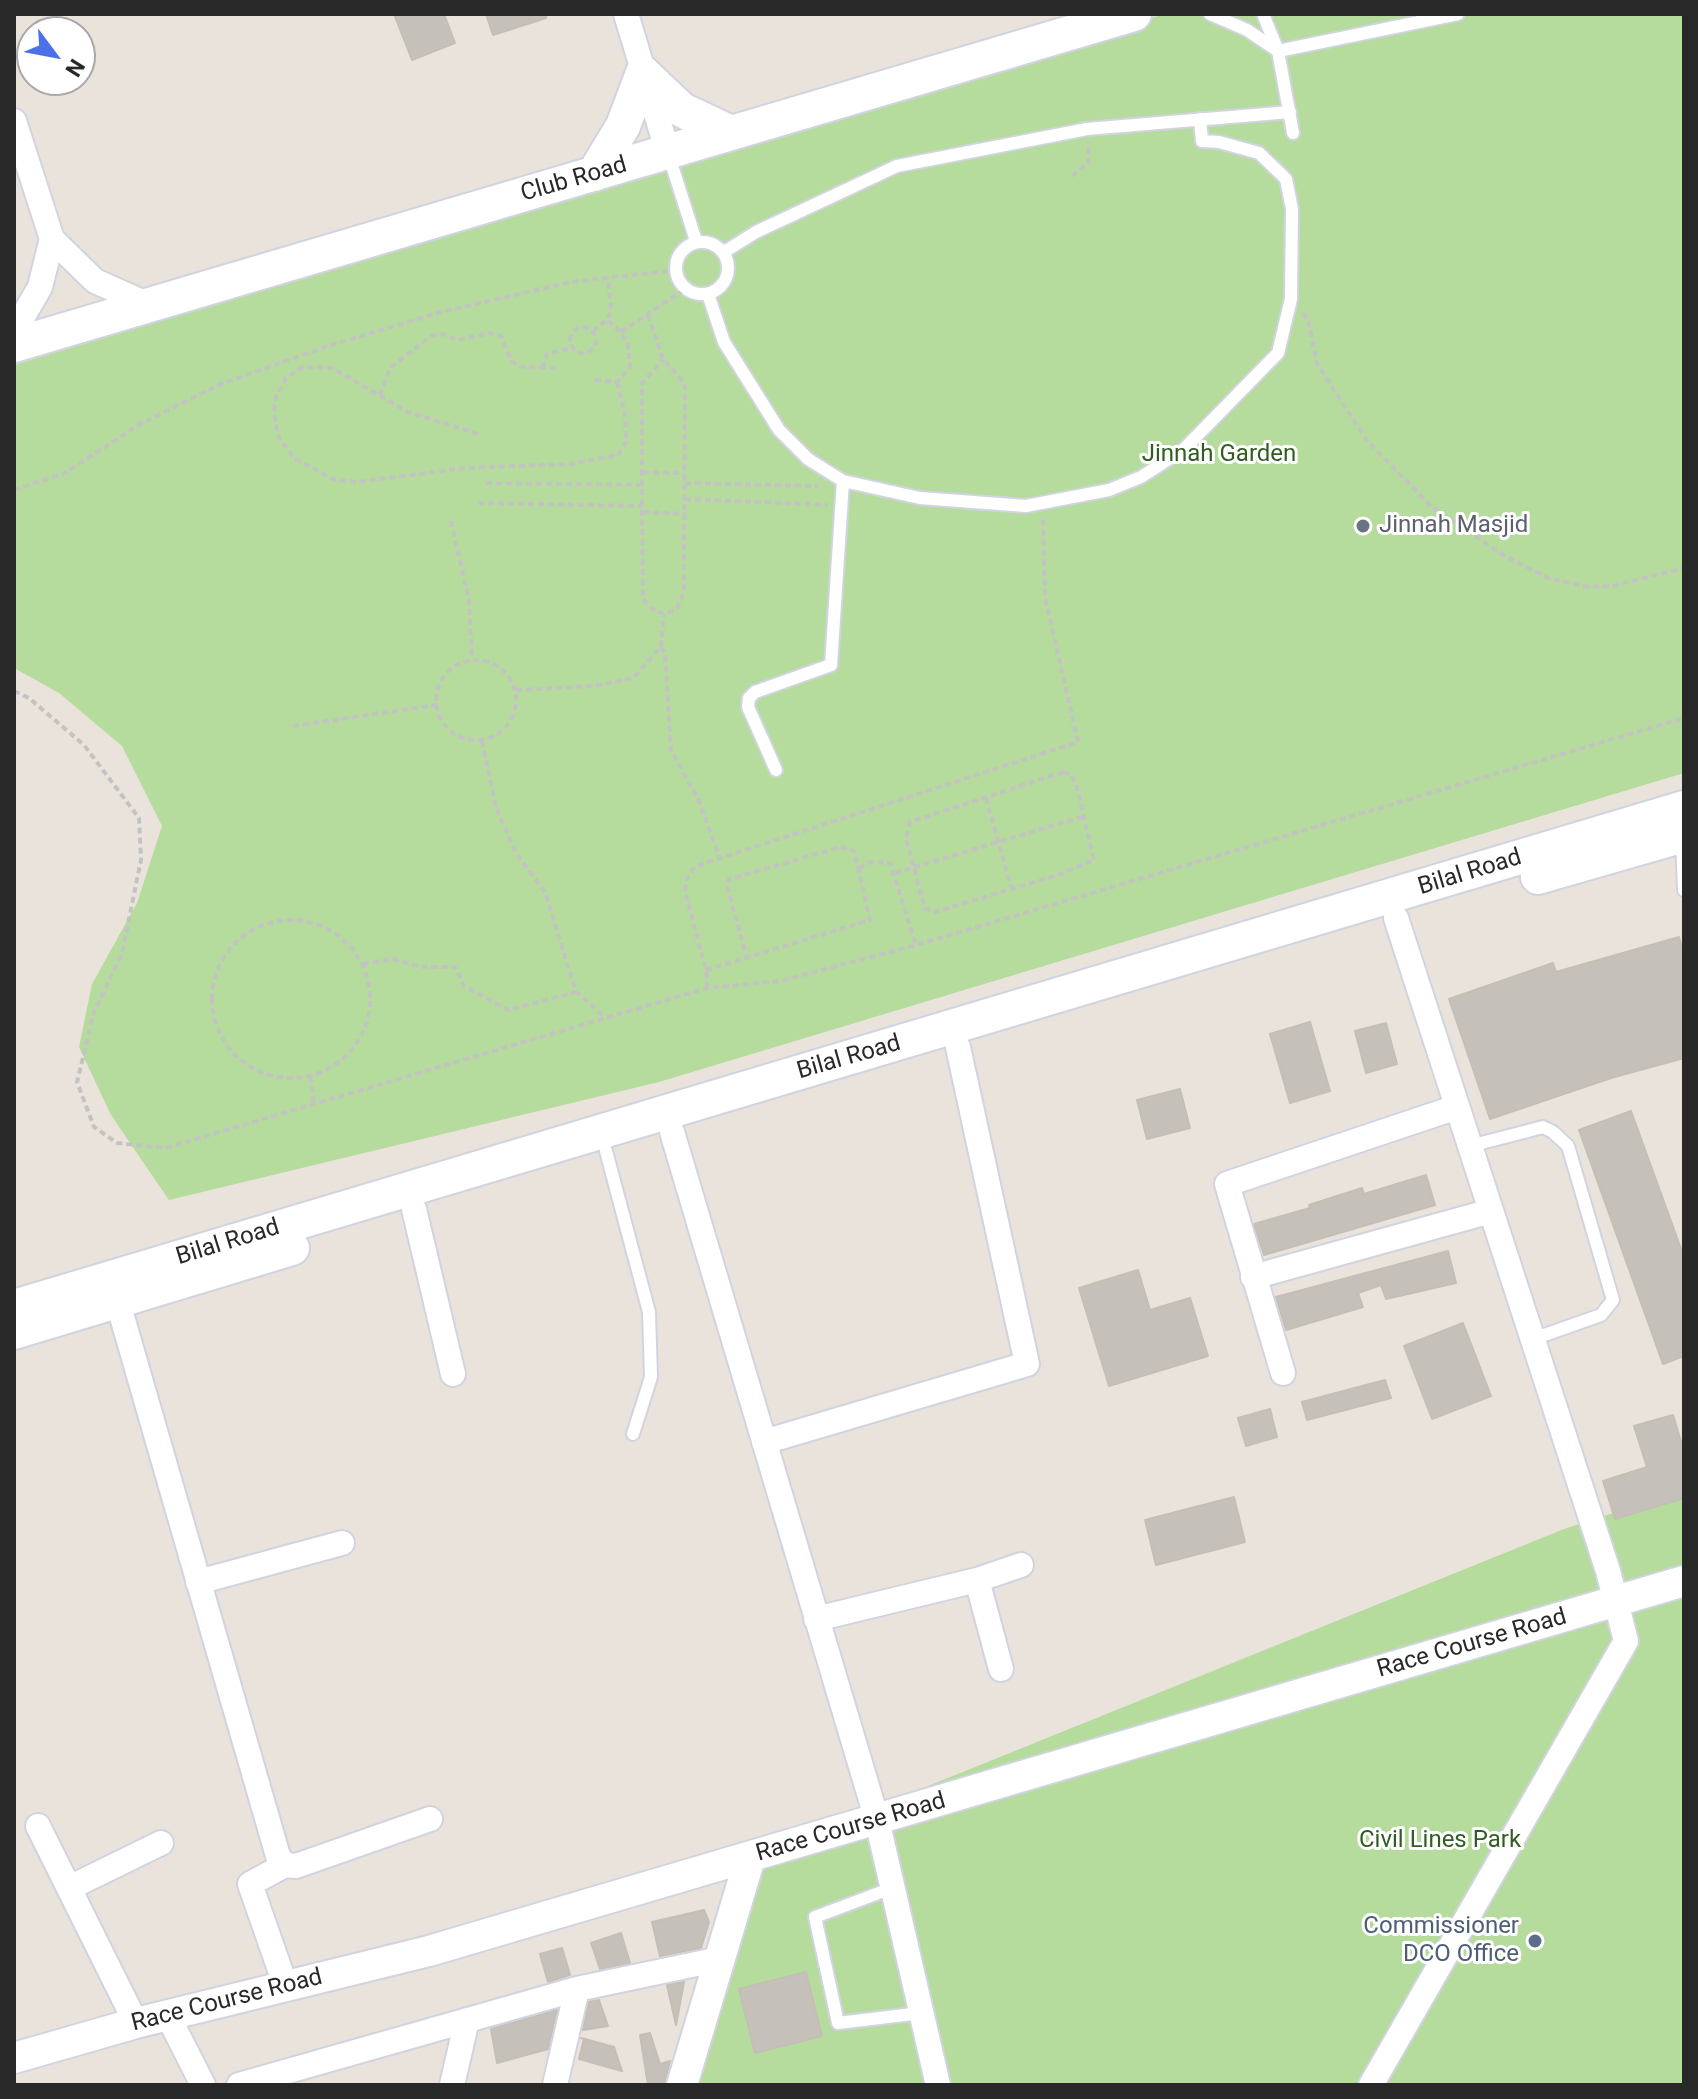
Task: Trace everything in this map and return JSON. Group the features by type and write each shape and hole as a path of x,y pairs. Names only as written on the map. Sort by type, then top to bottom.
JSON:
{"main road":[{"name":"Club Road","path":"14,345 1134,14"},
{"path":"594,174 623,126 643,73 682,110 731,133"},
{"name":"Bilal Road","path":"14,1332 118,1303 606,1151 1396,918 1683,826"},
{"name":"Bilal Road","path":"14,1307 1683,826"}],"street":[{"path":"626,14 668,153"},
{"path":"14,121 52,239 95,281 151,306"},
{"path":"14,332 40,287 52,239"},
{"path":"1371,2085 1626,1641 1533,1339 1396,918"},
{"path":"764,1442 1027,1364 958,1047"},
{"path":"1283,1373 1227,1184 1457,1107"},
{"path":"672,1132 877,1820 938,2085"},
{"path":"414,1209 453,1374"},
{"path":"1253,1277 1491,1211"},
{"path":"118,1303 278,1856 285,1865"},
{"path":"198,1582 342,1543"},
{"path":"816,1619 977,1580 1021,1565"},
{"path":"977,1580 1001,1669"},
{"name":"Race Course Road","path":"14,2058 136,2023 429,1951 1684,1581"},
{"path":"286,1987 250,1884 285,1865 296,1866 430,1819"},
{"path":"38,1826 136,2023"},
{"path":"69,1888 161,1843"},
{"path":"682,2085 750,1858"},
{"path":"239,2085 577,1989 720,1959"},
{"path":"555,2085 577,1989"},
{"path":"168,2016 203,2085"},
{"path":"452,2085 467,2020"}],"lane":[{"path":"1210,14 1247,30 1278,51 1458,14"},
{"path":"1263,14 1278,51 1293,133"},
{"path":"724,252 756,232 897,166 1087,129 1290,112"},
{"path":"708,294 724,342 779,430 808,459 843,484 920,498 1026,506 1109,490 1141,477 1183,450 1278,353 1291,299 1292,209 1286,179 1259,153 1219,142 1202,141 1200,119"},
{"path":"668,153 696,241"},
{"path":"696,241 716,245 724,252 728,264 727,277 719,288 708,294 696,294 685,289 676,277 675,262 683,248 696,241"},
{"path":"776,770 748,707 749,698 755,692 831,665 843,484"},
{"path":"1683,826 1684,890"},
{"path":"1470,1146 1543,1127 1568,1146 1613,1300 1601,1315 1533,1339"},
{"path":"606,1151 647,1295 651,1327 651,1377 633,1434"},
{"path":"892,1888 815,1917 838,2023 921,2013"}],"path":[{"path":"1072,176 1088,163 1087,129"},
{"path":"14,490 65,473 142,423 221,384 301,355 441,312 571,282 676,270"},
{"path":"593,331 607,320 611,311 608,278"},
{"path":"621,332 685,289"},
{"path":"1291,299 1308,320 1317,364 1368,442 1433,508 1505,556 1548,578 1589,587 1612,586 1684,568"},
{"path":"648,315 663,359 685,384 684,592 677,609 664,614 643,599 642,509 642,384 663,359"},
{"path":"595,380 617,382 627,373 631,358 621,332 607,320"},
{"path":"572,348 572,331 583,326 593,331"},
{"path":"542,368 547,354 572,348 583,353 593,348 593,331"},
{"path":"380,395 390,368 431,336 442,334 457,340 490,333 501,336 512,362 558,368"},
{"path":"478,434 408,412 332,368 303,367 286,378 276,397 274,414 279,438 294,458 332,479 357,482 465,468 586,462 618,455 625,447 624,400 617,382"},
{"path":"643,472 684,473"},
{"path":"486,483 643,485"},
{"path":"685,483 843,484"},
{"path":"684,499 842,505"},
{"path":"478,503 642,509 685,514"},
{"path":"707,988 706,970 685,884 696,866 1078,742 1045,597 1042,503"},
{"path":"451,521 469,601 472,660"},
{"path":"516,690 625,681 642,671 661,647 664,614"},
{"path":"661,647 665,653 671,750 699,801 719,857"},
{"path":"472,660 500,667 516,690 511,721 496,736 482,741 466,740 449,730 436,705 442,678 455,666 472,660"},
{"path":"14,691 29,698 84,745 139,818 141,860 122,953 94,1012 77,1082 94,1127 117,1143 165,1148 707,988 780,981 916,945 1684,718"},
{"path":"293,726 436,705"},
{"path":"482,741 496,808 516,853 545,892 576,992 605,1017"},
{"path":"1063,772 1074,778 1085,816 1094,860 1061,874 932,912 923,905 905,834 910,822 1063,772"},
{"path":"986,798 1011,887"},
{"path":"895,873 1085,816"},
{"path":"706,970 746,955 870,920 854,851 846,847 735,874 727,886 746,955"},
{"path":"859,868 886,861 895,873 916,945"},
{"path":"303,920 332,930 344,939 363,964 370,994 366,1025 350,1052 325,1071 310,1076 264,1074 250,1067 227,1046 214,1018 212,987 216,972 232,945 244,935 272,922 303,920"},
{"path":"363,964 393,959 421,967 455,967 464,986 508,1010 576,992"},
{"path":"310,1076 314,1104"}],"green space":[{"name":"Jinnah Garden","path":"1165,14 1684,14 1684,773 659,1082 169,1200 111,1115 79,1047 92,984 137,903 162,826 122,746 59,693 14,668 14,365"},
{"name":"Civil Lines Park","path":"1684,1490 1684,2085 683,2085 750,1858 1564,1529"}],"building":[{"path":"394,14 444,14 455,43 412,60"},
{"path":"486,14 546,14 546,18 493,35"},
{"path":"1679,937 1684,956 1684,1058 1611,1078 1490,1119 1449,999 1553,963 1556,972"},
{"path":"1310,1022 1330,1091 1290,1103 1270,1034"},
{"path":"1386,1023 1397,1064 1366,1073 1355,1031"},
{"path":"1180,1089 1190,1128 1147,1139 1137,1100"},
{"path":"1631,1111 1684,1257 1684,1356 1663,1364 1579,1130"},
{"path":"1426,1175 1435,1205 1264,1255 1254,1224 1310,1208 1309,1205 1362,1188 1364,1194"},
{"path":"1448,1251 1456,1283 1386,1299 1381,1285 1358,1293 1363,1307 1286,1330 1276,1297"},
{"path":"1138,1270 1150,1310 1190,1298 1208,1356 1109,1386 1079,1288"},
{"path":"1463,1323 1491,1396 1432,1419 1404,1346"},
{"path":"1385,1380 1391,1398 1307,1420 1302,1402"},
{"path":"1270,1409 1277,1437 1246,1446 1238,1418"},
{"path":"1673,1415 1684,1451 1684,1498 1615,1519 1603,1481 1647,1467 1634,1426"},
{"path":"1234,1497 1245,1542 1156,1565 1145,1520"},
{"path":"704,1910 709,1922 701,1948 660,1956 652,1922"},
{"path":"621,1933 630,1963 600,1969 591,1943"},
{"path":"562,1948 570,1975 548,1982 540,1954"},
{"path":"806,1972 822,2036 755,2053 739,1989"},
{"path":"684,1982 676,2025 667,1985"},
{"path":"599,2000 608,2026 583,2030 589,2002"},
{"path":"557,2010 548,2049 497,2063 491,2029"},
{"path":"650,2033 660,2064 670,2061 664,2085 648,2085 640,2035"},
{"path":"581,2038 614,2047 622,2071 579,2059 584,2039"}],"place":[{"name":"Jinnah Masjid","path":"1363,526"},
{"name":"Commissioner DCO Office","path":"1535,1941"}]}
